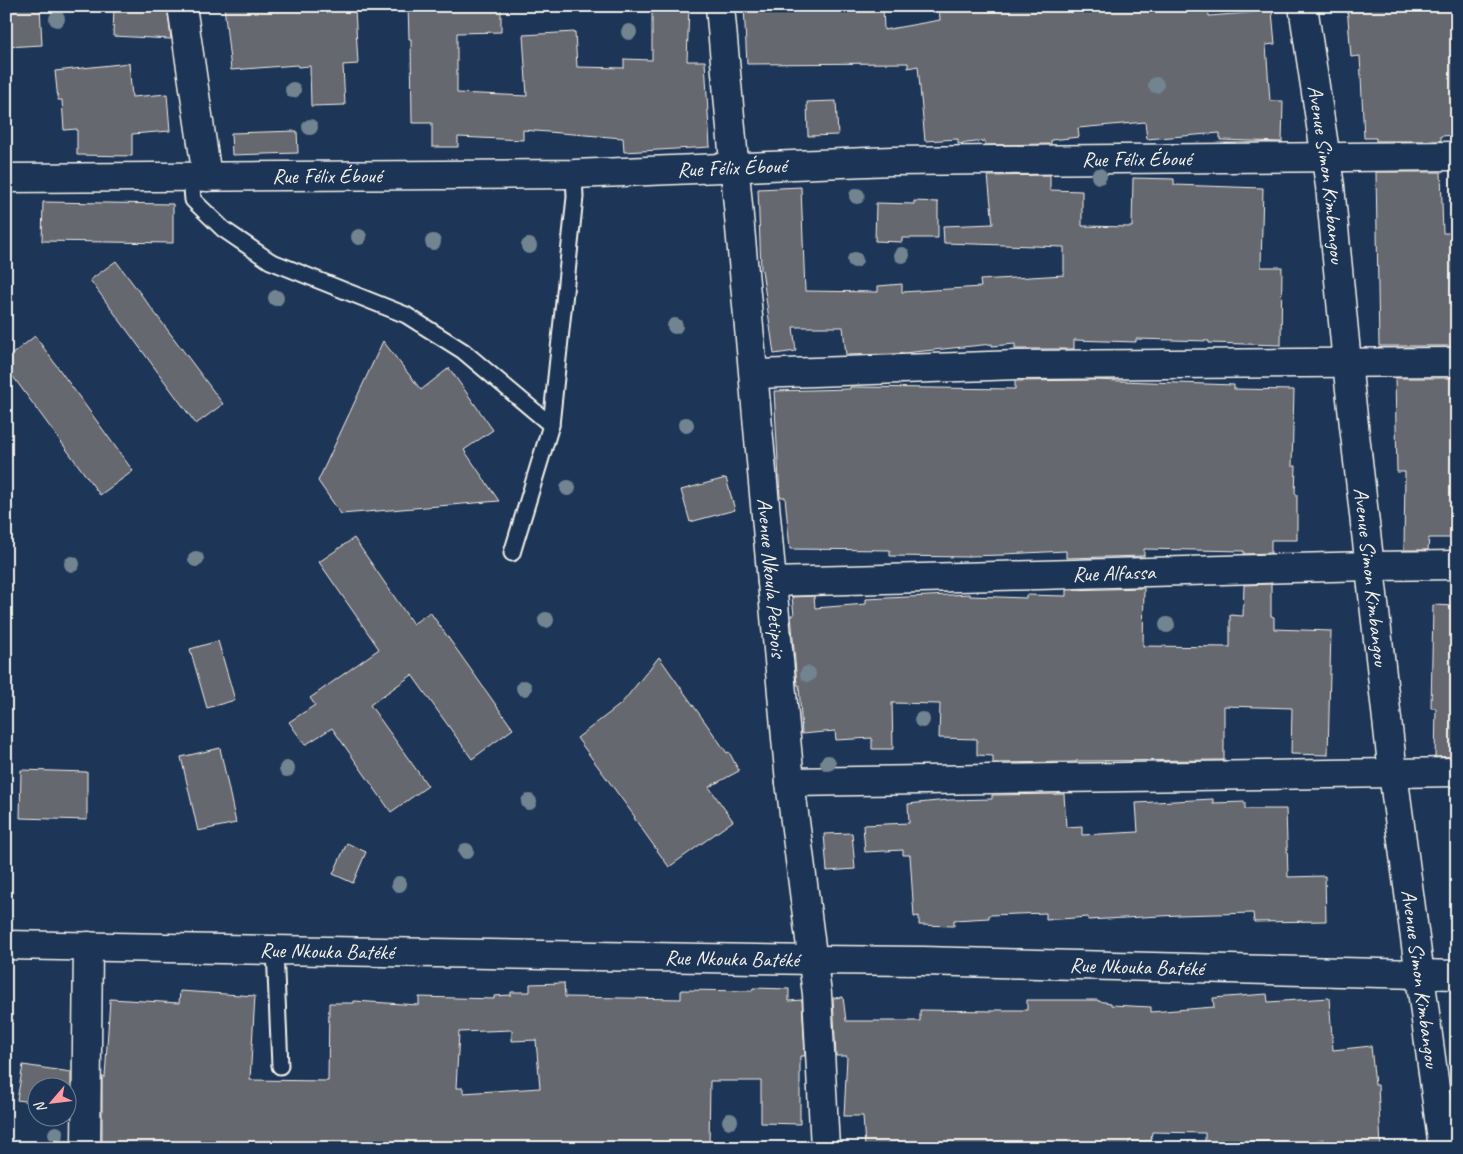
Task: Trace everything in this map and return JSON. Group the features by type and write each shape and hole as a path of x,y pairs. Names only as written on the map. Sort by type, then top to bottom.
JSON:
{"street":[{"path":"182,6 199,177"},
{"name":"Avenue Nkoula Petipois","path":"720,6 790,782 817,994 825,1148"},
{"name":"Avenue Simon Kimbangou","path":"1303,6 1326,158 1393,773 1418,974 1443,1148"},
{"name":"Rue Félix Éboué","path":"6,178 574,174 892,161 1457,156"},
{"path":"754,374 1018,365 1457,362"},
{"name":"Rue Alfassa","path":"772,582 1457,565"},
{"path":"790,782 1457,772"},
{"name":"Rue Nkouka Batéké","path":"6,945 923,961 1457,974"},
{"path":"86,1148 88,946"}],"lane":[{"path":"512,553 551,425 575,197 574,174"},
{"path":"199,177 194,200 223,230 270,261 406,315 463,351 551,425"},
{"path":"275,950 280,1066"}],"building":[{"path":"6,6 40,6 42,45 6,47"},
{"path":"114,6 167,6 171,39 113,36"},
{"path":"224,6 330,6 330,9 355,9 358,64 343,65 345,105 311,106 310,66 298,67 297,65 231,70"},
{"path":"408,6 501,6 501,32 457,33 457,93 527,96 523,35 575,32 577,67 624,68 624,59 652,60 652,6 689,6 687,61 705,61 710,147 624,152 623,138 523,130 523,140 458,137 458,147 432,147 432,123 412,123 411,39 409,39"},
{"path":"744,6 883,6 884,30 940,20 939,6 1208,6 1209,16 1272,11 1275,44 1266,45 1270,101 1283,101 1282,142 1220,140 1220,133 1147,139 1145,122 1078,128 1079,137 1051,140 1051,144 985,145 985,141 958,144 958,139 925,141 918,66 908,68 908,63 747,64"},
{"path":"1347,6 1457,6 1457,135 1441,136 1441,141 1376,141 1376,138 1364,138 1360,56 1351,57"},
{"path":"129,63 132,97 167,94 170,131 132,134 132,156 77,155 77,129 64,130 62,100 58,100 55,71"},
{"path":"836,101 838,135 808,136 807,102"},
{"path":"297,131 298,153 232,155 231,133"},
{"path":"1376,172 1441,172 1443,233 1456,233 1457,346 1379,346"},
{"path":"1050,175 1050,190 1082,191 1082,226 1132,227 1133,178 1174,179 1174,185 1263,188 1261,267 1282,267 1281,345 1136,339 1136,342 1074,340 1074,349 1015,349 1015,344 992,346 992,344 894,354 846,355 843,327 793,327 796,351 774,354 761,270 758,189 801,187 805,291 878,292 878,286 902,284 902,292 981,287 980,280 1064,275 1064,247 944,243 943,226 993,224 988,176"},
{"path":"914,201 938,202 938,238 902,238 902,242 875,241 876,203 914,204"},
{"path":"43,202 173,204 173,243 42,241"},
{"path":"116,261 223,404 196,424 90,280"},
{"path":"35,336 133,471 100,495 6,367 6,359"},
{"path":"383,341 421,390 449,368 493,430 464,450 499,501 341,514 318,481"},
{"path":"1395,378 1457,378 1457,538 1429,538 1428,550 1404,550 1405,472 1397,472"},
{"path":"1093,380 1234,385 1234,389 1294,390 1292,466 1296,466 1297,540 1271,540 1271,553 1244,554 1244,551 1144,549 1144,556 1066,558 1066,551 968,557 890,556 890,550 790,549 785,497 780,497 774,391 850,389 850,387 1015,389 1015,381"},
{"path":"726,478 735,510 690,522 681,490"},
{"path":"354,538 413,624 430,612 513,729 472,759 412,675 370,705 428,786 391,812 332,728 305,745 289,722 315,705 310,698 379,649 319,562"},
{"path":"1271,584 1271,616 1274,617 1274,629 1331,631 1328,755 1291,754 1292,708 1224,706 1224,760 993,763 993,756 977,755 977,739 939,738 940,704 892,703 893,749 872,749 872,738 836,740 835,731 802,734 799,685 797,685 791,615 794,615 792,597 814,596 815,608 866,604 866,599 970,594 970,596 1026,598 1026,595 1066,596 1066,590 1144,588 1143,646 1230,647 1230,615 1243,616 1244,585"},
{"path":"1433,605 1457,606 1457,756 1435,757 1436,708 1431,708"},
{"path":"218,641 235,700 207,708 190,649"},
{"path":"659,657 727,753 729,752 739,771 709,787 733,821 669,867 577,738 621,704"},
{"path":"220,748 236,823 198,831 181,757"},
{"path":"21,770 87,772 87,820 20,818"},
{"path":"1064,794 1066,827 1082,826 1082,835 1138,832 1136,803 1213,799 1213,803 1245,802 1245,809 1286,809 1288,877 1325,876 1326,921 1254,922 1253,913 1088,920 1088,917 1046,920 1046,913 989,915 989,918 954,920 954,926 919,925 919,916 914,917 910,855 903,855 903,850 865,852 863,825 909,823 908,804 948,800 992,799 992,795"},
{"path":"852,833 855,869 827,871 824,834"},
{"path":"347,843 366,852 353,883 333,874"},
{"path":"564,983 565,997 681,999 681,990 752,991 753,988 789,989 789,1001 802,1000 805,1056 800,1056 800,1124 761,1123 761,1081 710,1081 709,1148 415,1148 348,1143 348,1145 296,1148 253,1148 253,1145 202,1143 202,1148 102,1148 102,1077 105,1077 110,999 179,1003 180,991 255,996 250,1080 328,1081 329,1003 354,1003 354,1001 419,1005 419,997 494,999 494,996 511,995 511,992 530,992 530,984","holes":["512,1030 512,1041 536,1040 540,1088 463,1093 463,1088 456,1088 459,1032"]},
{"path":"1267,994 1268,1002 1329,998 1333,1050 1371,1046 1375,1085 1378,1085 1381,1148 1323,1148 1323,1139 1287,1148 1285,1141 1237,1142 1237,1148 1205,1148 1205,1133 1152,1132 1151,1141 1129,1141 1129,1148 937,1148 937,1144 886,1144 886,1148 865,1148 863,1116 844,1116 847,1056 836,1056 833,998 843,997 846,1021 920,1021 920,1010 1027,1010 1027,1000 1098,1000 1111,1003 1111,1005 1151,1007 1151,1012 1214,1007 1213,998"},
{"path":"23,1065 71,1072 71,1076 28,1076 28,1102 17,1100"}]}
